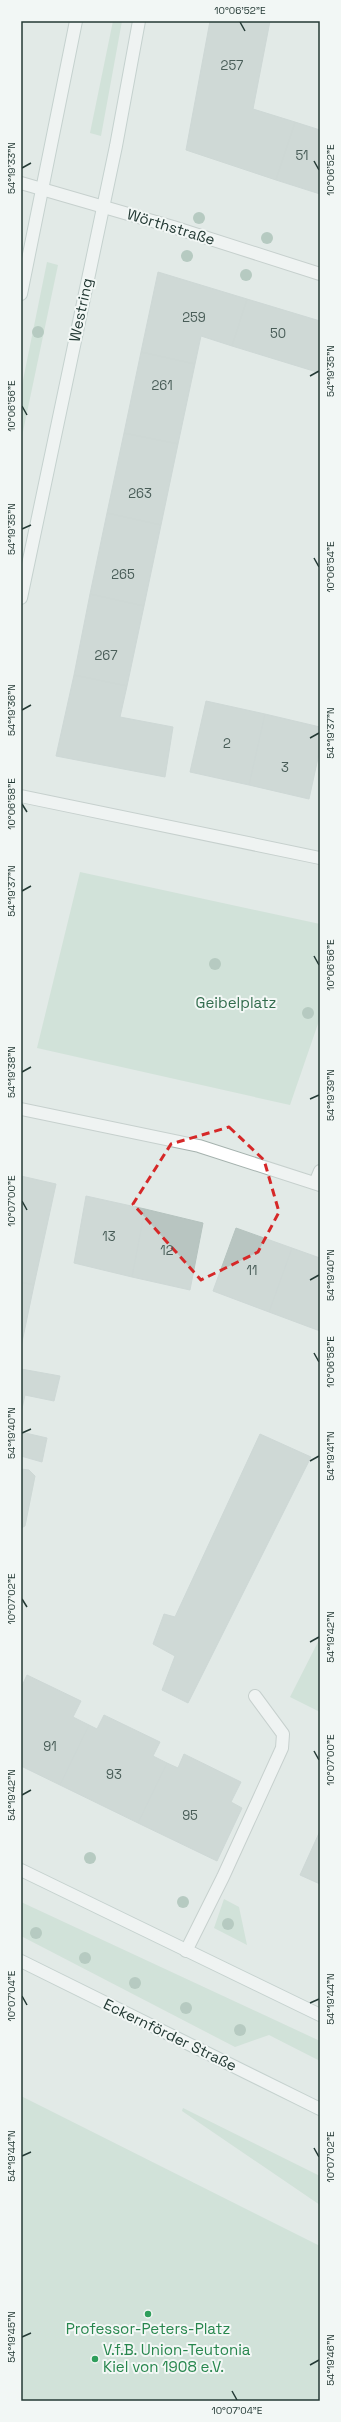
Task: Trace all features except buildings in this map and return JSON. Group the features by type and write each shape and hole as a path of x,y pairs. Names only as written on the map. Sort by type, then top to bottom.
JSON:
{"main road":[{"path":"21,294 76,21"},
{"name":"Westring","path":"21,598 103,207 139,21"},
{"name":"Wörthstraße","path":"21,183 320,274"},
{"path":"21,796 320,858"},
{"path":"21,1109 198,1146 317,1184 320,1171"},
{"path":"186,1951 223,1877 282,1748 282,1734 255,1696"},
{"path":"21,1870 320,2015"},
{"name":"Eckernförder Straße","path":"21,1961 320,2109"}],"highlighted area":[{"path":"229,1127 264,1160 279,1212 258,1252 201,1280 133,1204 171,1144"}],"green space":[{"path":"113,21 122,21 101,136 90,133"},
{"path":"47,262 58,265 21,441 21,390"},
{"name":"Geibelplatz","path":"80,872 320,924 320,1018 290,1105 37,1048"},
{"path":"320,1638 320,1712 290,1697"},
{"path":"224,1899 239,1907 247,1945 214,1928"},
{"path":"21,1902 320,2041 320,2061 269,2035 235,2047 21,1936"},
{"name":"Professor-Peters-Platz","path":"21,2096 320,2246 320,2401 21,2401"},
{"path":"183,2108 320,2176 320,2205 182,2111"}],"place":[{"name":"Professor-Peters-Platz","path":"148,2314"},
{"name":"V.f.B. Union-Teutonia Kiel von 1908 e.V.","path":"95,2359"}]}
